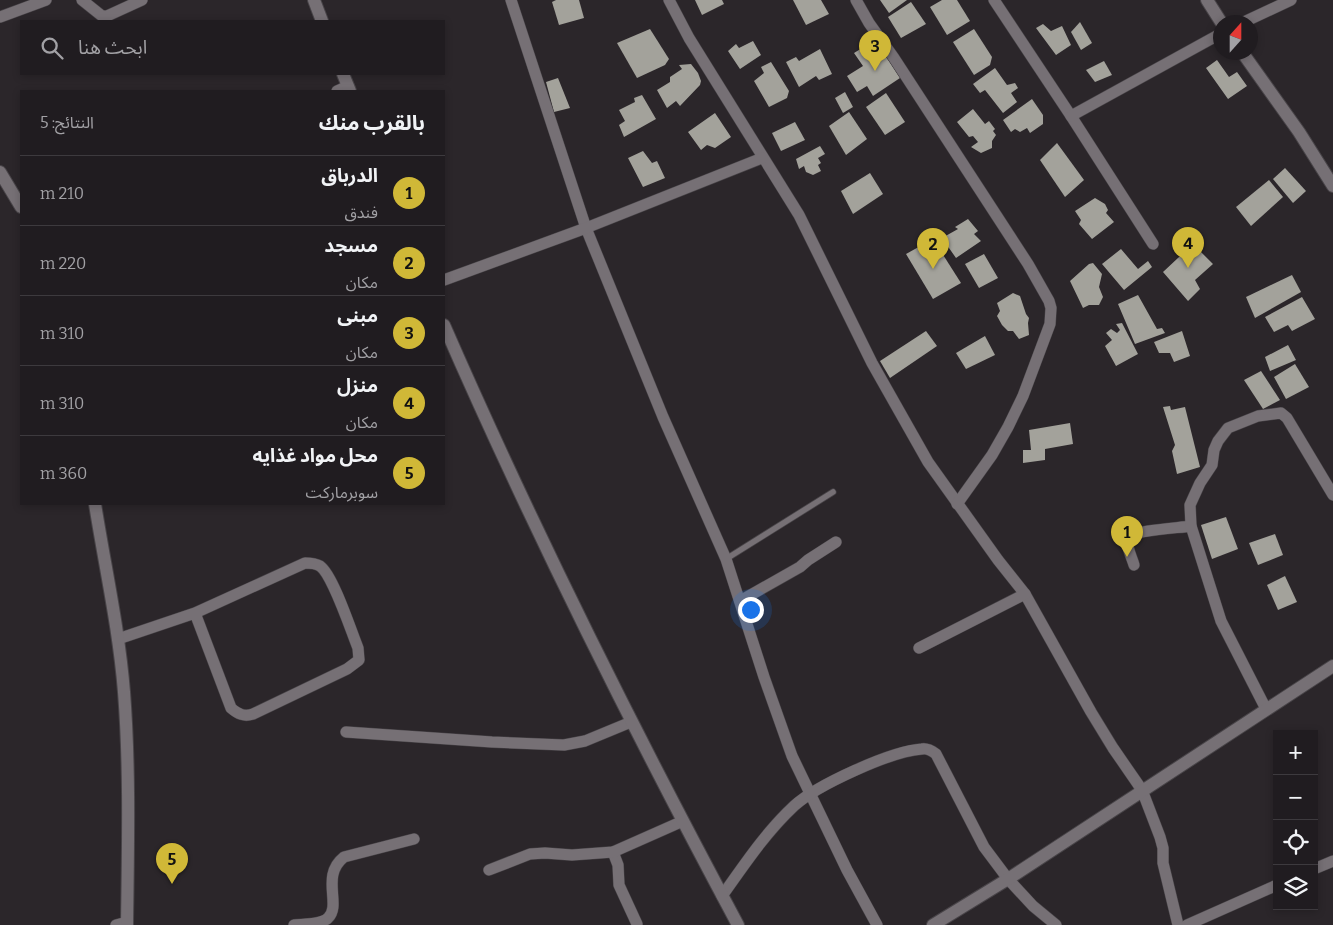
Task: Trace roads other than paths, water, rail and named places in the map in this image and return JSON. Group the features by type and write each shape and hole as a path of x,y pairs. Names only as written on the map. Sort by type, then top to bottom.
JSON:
{"street":[{"path":"0,17 46,0"},
{"path":"82,0 102,16 107,16 142,0"},
{"path":"314,0 322,20"},
{"path":"511,0 586,228 663,417 726,559 792,756 877,925"},
{"path":"669,0 689,38 799,215 872,362 928,462 957,504 1025,594 1095,719 1142,790 1160,837 1163,863 1178,925"},
{"path":"856,0 1028,264 1051,308 1050,324 1023,396 992,455 957,504"},
{"path":"994,0 1153,244"},
{"path":"1207,0 1217,15"},
{"path":"1258,15 1291,0"},
{"path":"1071,116 1213,38"},
{"path":"1248,60 1299,132 1333,186"},
{"path":"344,75 345,90"},
{"path":"445,280 586,228 762,158"},
{"path":"2,181 20,206"},
{"path":"445,327 477,402 631,722 738,925"},
{"path":"1266,709 1221,622 1191,526 1190,505 1200,483 1212,465 1214,450 1218,441 1228,428 1258,416 1281,413 1287,418 1333,495"},
{"path":"95,505 118,639 124,692 126,748 123,924"},
{"path":"1134,565 1128,546 1129,537 1141,532 1191,526"},
{"path":"740,601 800,567 836,542"},
{"path":"118,639 195,613 305,563 311,563 319,566 329,577 358,648 359,660 347,669 253,714 247,716 239,714 231,708 195,613"},
{"path":"919,648 1025,594"},
{"path":"933,925 1333,666"},
{"path":"346,732 564,745 585,741 631,722"},
{"path":"722,896 775,827 795,806 812,793 863,767 888,757 924,748 936,754 984,847 1032,906 1056,925"},
{"path":"489,870 530,854 572,855 613,852 683,821"},
{"path":"294,925 321,922 328,918 332,909 332,876 336,863 344,857 414,839"},
{"path":"613,852 618,865 619,885 638,924"},
{"path":"1318,867 1333,860"},
{"path":"1187,925 1273,887"}],"lane":[{"path":"726,559 833,492"}],"place":[{"name":"مبنى","path":"875,71"},
{"name":"منزل","path":"1188,268"},
{"name":"مسجد","path":"933,269"},
{"name":"الدرباق","path":"1127,557"},
{"name":"محل مواد غذايه","path":"172,884"}]}
